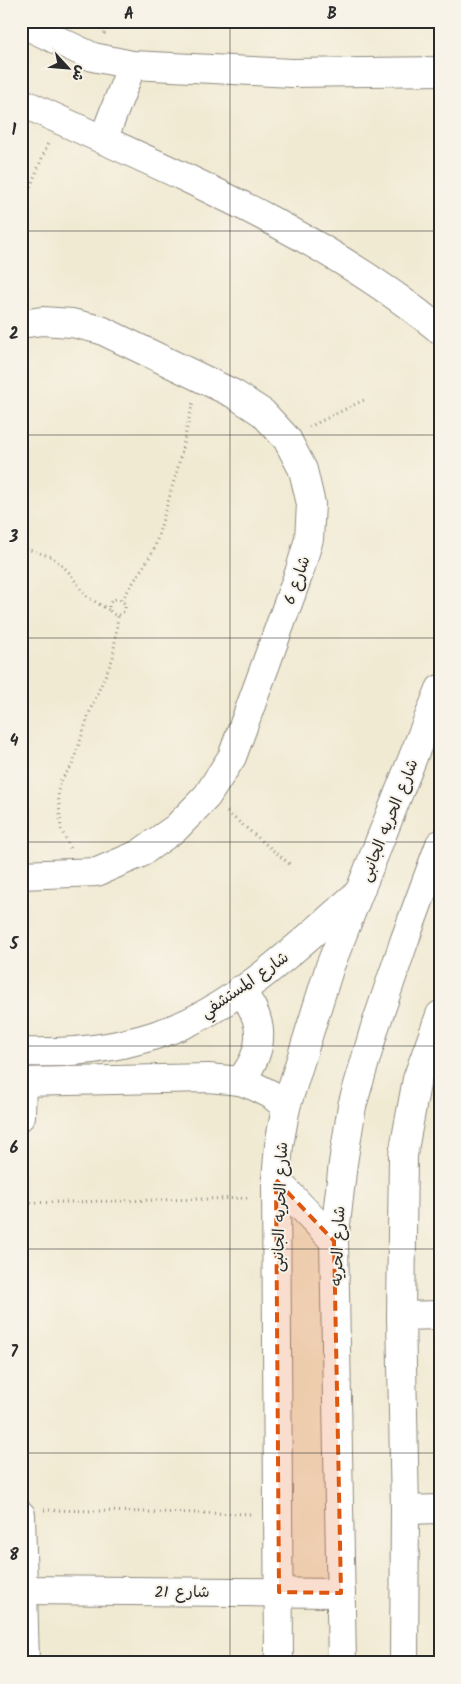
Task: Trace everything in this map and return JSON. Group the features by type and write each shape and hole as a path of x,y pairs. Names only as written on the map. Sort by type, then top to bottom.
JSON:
{"street":[{"path":"21,23 93,57 132,65 292,73 440,71"},
{"path":"103,140 132,65"},
{"path":"21,102 261,215 320,247 413,308 440,330"},
{"name":"شارع 6","path":"21,324 42,321 72,322 100,330 234,394 263,413 286,439 303,470 310,504 309,539 299,573 232,757 208,796 176,828 139,854 97,872 21,874"},
{"name":"شارع الحريه الجانبى","path":"279,1663 276,1189 279,1145 286,1107 330,966 440,689"},
{"name":"شارع الحريه","path":"342,1663 334,1240 343,1162 352,1106 375,1027 440,844"},
{"name":"شارع المستشفي","path":"21,1052 104,1048 134,1042 172,1030 207,1012 282,959 360,891"},
{"path":"240,990 251,1003 258,1019 260,1036 258,1052 250,1068 240,1081"},
{"path":"404,1663 405,1510 401,1316 403,1155 417,1079 440,1015"},
{"path":"21,1116 22,1082 208,1078 240,1081 272,1095 286,1107"},
{"path":"276,1189 334,1240"},
{"path":"401,1316 440,1315"},
{"path":"405,1510 440,1509"},
{"path":"25,1663 22,1590 31,1512"},
{"name":"شارع 21","path":"22,1590 341,1593"}],"path":[{"path":"21,210 58,119"},
{"path":"122,600 154,550 178,467 199,377"},
{"path":"286,439 366,399"},
{"path":"21,547 52,557 68,571 87,597 118,616"},
{"path":"109,610 109,605 112,601 122,600"},
{"path":"81,872 61,829 58,791 60,781 72,766 91,708 113,658 118,616 124,612 125,604 122,600"},
{"path":"208,796 292,866"},
{"path":"21,1203 276,1189"},
{"path":"31,1512 278,1514"}],"highlighted area":[{"path":"276,1180 334,1241 341,1593 279,1592"}]}
